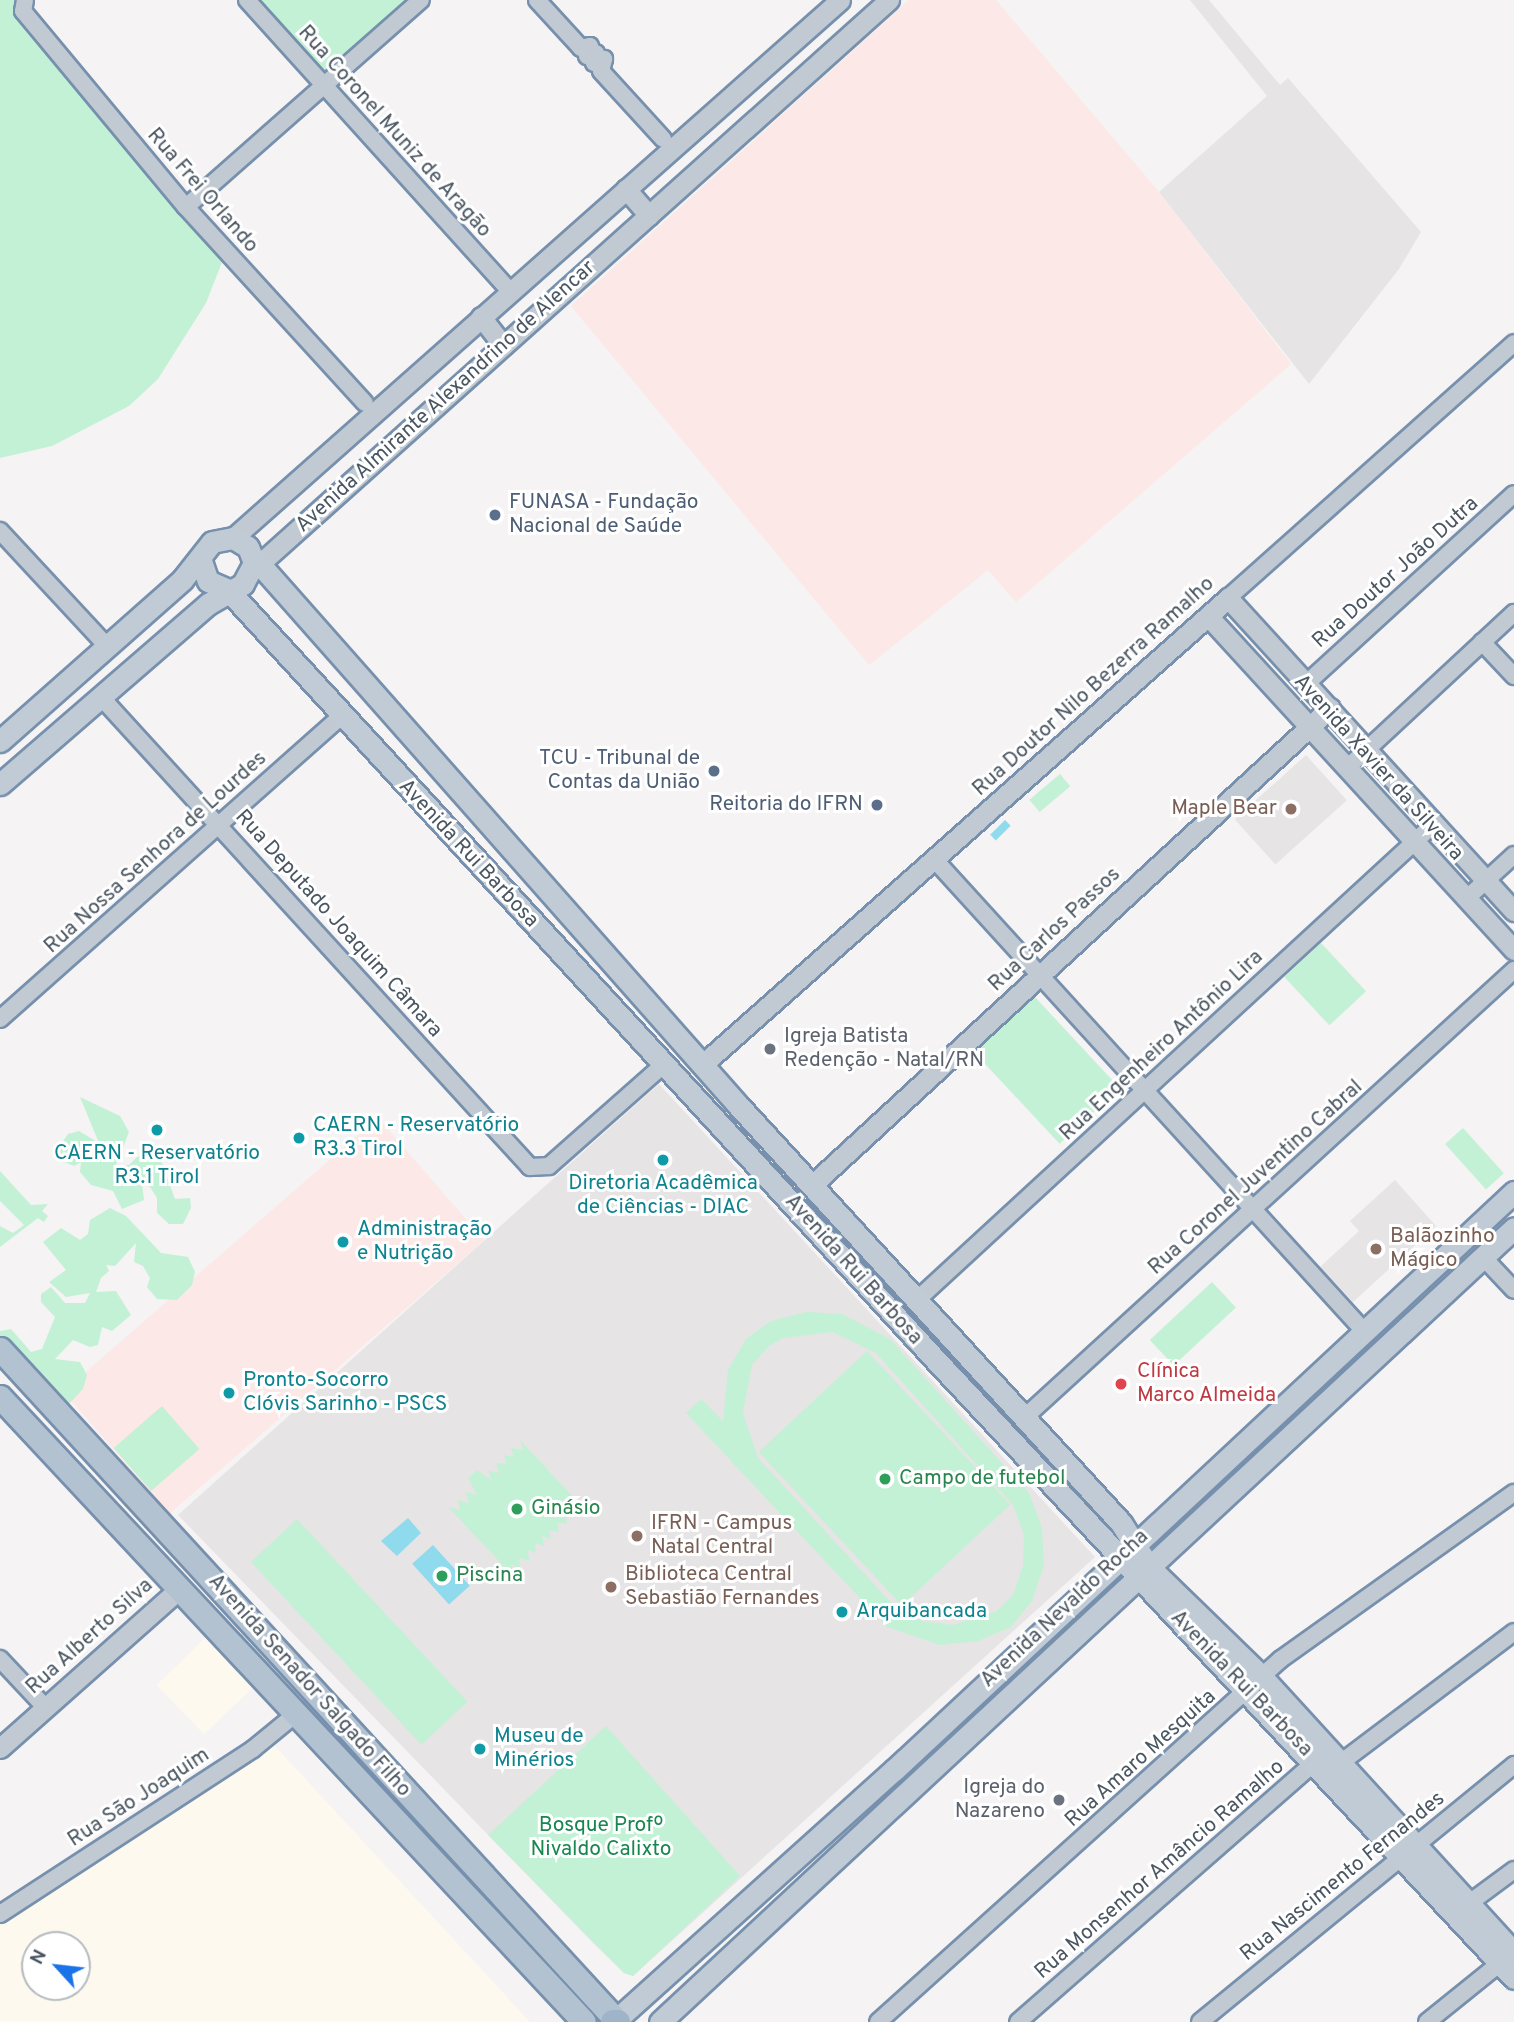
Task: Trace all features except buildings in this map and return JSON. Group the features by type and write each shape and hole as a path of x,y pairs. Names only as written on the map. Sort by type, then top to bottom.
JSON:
{"main road":[{"name":"Avenida Almirante Alexandrino de Alencar","path":"0,741 182,580 201,561 212,542 233,538"},
{"name":"Avenida Rui Barbosa","path":"233,538 248,547 254,563 264,569 737,1104 919,1298 1136,1541 1144,1573"},
{"name":"Avenida Rui Barbosa","path":"201,561 208,582 228,590 340,717 1119,1557 1144,1573 1254,1684 1408,1850 1509,1965"},
{"name":"Avenida Almirante Alexandrino de Alencar","path":"0,784 203,608 249,578 254,563"},
{"path":"182,580 195,579 205,586 203,608 228,604 246,611"},
{"path":"712,1118 737,1104"},
{"name":"Avenida Nevaldo Rocha","path":"616,2021 894,1770 1136,1541 1514,1192"},
{"name":"Avenida Nevaldo Rocha","path":"660,2022 1514,1228"},
{"path":"910,1331 923,1328 936,1317"},
{"path":"933,1357 957,1341"},
{"name":"Avenida Senador Salgado Filho","path":"0,1349 616,2021"},
{"name":"Avenida Senador Salgado Filho","path":"0,1396 584,2022"},
{"path":"399,1826 412,1828 418,1823 418,1808"},
{"name":"Avenida Rui Barbosa","path":"1408,1850 1468,1904 1509,1965"}],"street":[{"name":"Rua Frei Orlando","path":"25,0 23,10 186,207 365,403"},
{"name":"Rua Coronel Muniz de Aragão","path":"247,0 322,87 510,291"},
{"path":"186,207 421,0"},
{"path":"537,0 581,48 590,46 587,55 596,54 594,63 604,59 601,71 663,139"},
{"name":"Avenida Almirante Alexandrino de Alencar","path":"233,538 840,0"},
{"name":"Avenida Almirante Alexandrino de Alencar","path":"254,563 265,559 889,0"},
{"path":"777,54 799,80"},
{"path":"626,188 649,215"},
{"path":"481,317 503,345"},
{"name":"Rua Doutor Nilo Bezerra Ramalho","path":"703,1064 1514,343"},
{"name":"Rua Doutor João Dutra","path":"1307,683 1514,494"},
{"path":"0,531 107,646"},
{"name":"Avenida Xavier da Silveira","path":"1228,598 1514,911"},
{"path":"1347,768 1514,613"},
{"name":"Avenida Xavier da Silveira","path":"1208,616 1514,950"},
{"path":"1482,642 1514,676"},
{"name":"Rua Deputado Joaquim Câmara","path":"100,696 530,1167 549,1166 663,1066"},
{"name":"Rua Carlos Passos","path":"811,1185 1330,708"},
{"name":"Rua Nossa Senhora de Lourdes","path":"0,1019 340,717"},
{"name":"Rua Engenheiro Antônio Lira","path":"919,1298 1434,824"},
{"path":"1466,899 1514,855"},
{"path":"934,859 1363,1330"},
{"name":"Rua Coronel Juventino Cabral","path":"1025,1417 1514,970"},
{"path":"1483,1257 1514,1290"},
{"name":"Rua Amaro Mesquita","path":"878,2022 1254,1684 1323,1626 1514,1493"},
{"name":"Rua Alberto Silva","path":"0,1748 179,1589"},
{"name":"Rua Monsenhor Amâncio Ramalho","path":"1018,2022 1328,1762 1514,1632"},
{"path":"0,1660 46,1707"},
{"name":"Rua São Joaquim","path":"0,1914 253,1749 297,1713"},
{"name":"Rua Nascimento Fernandes","path":"1199,2022 1514,1765"},
{"path":"1468,1904 1514,1870"},
{"path":"1427,2022 1509,1965"}],"shaded area":[{"path":"909,0 996,0 1159,192 1291,364 1016,602 988,570 869,665 571,306"},
{"path":"1190,0 1209,0 1280,85 1288,78 1421,232 1399,269 1309,384 1159,192 1267,96"},
{"name":"Maple Bear","path":"1306,755 1347,800 1275,865 1235,819"},
{"name":"IFRN - Campus Natal Central","path":"659,1084 1095,1557 633,1976 624,1973 593,1943 178,1515"},
{"path":"378,1118 484,1240 170,1514 63,1392"},
{"name":"Balãozinho Mágico","path":"1395,1180 1436,1226 1353,1302 1320,1267 1359,1231 1350,1221"},
{"path":"206,1637 254,1687 204,1735 156,1685"},
{"path":"274,1745 530,2022 0,2022 0,1926"}],"green space":[{"path":"0,0 25,0 226,252 206,303 158,379 129,406 52,446 0,458"},
{"path":"247,0 421,0 322,87"},
{"path":"1060,774 1070,786 1040,812 1029,800"},
{"path":"1321,943 1366,991 1329,1025 1284,977"},
{"path":"1033,995 1120,1088 1060,1144 973,1051"},
{"path":"80,1097 120,1116 129,1132 116,1165 129,1165 137,1157 153,1153 162,1163 175,1199 190,1198 191,1208 183,1224 169,1224 157,1213 157,1198 150,1187 142,1184 144,1200 122,1209 113,1191 91,1185 80,1172 81,1162 74,1166 62,1161 57,1150 68,1134 79,1131 99,1143"},
{"path":"1463,1128 1504,1173 1486,1189 1445,1144"},
{"path":"0,1171 31,1205 48,1204 42,1211 48,1216 44,1222 38,1218 0,1247 0,1226 13,1233 24,1225 0,1201"},
{"path":"110,1208 126,1216 161,1253 188,1257 195,1272 192,1285 177,1300 157,1299 147,1287 150,1278 143,1266 134,1262 136,1243 115,1266 106,1265 109,1271 101,1278 96,1292 116,1291 131,1315 112,1331 102,1327 98,1345 90,1347 73,1340 55,1359 80,1362 87,1375 83,1389 68,1405 58,1404 0,1339 0,1331 11,1329 31,1352 42,1349 55,1317 41,1302 41,1294 51,1287 65,1303 85,1303 90,1293 66,1297 49,1282 66,1270 43,1242 61,1228 80,1240 88,1234 90,1220"},
{"path":"1212,1282 1236,1308 1174,1366 1150,1340"},
{"path":"806,1312 842,1314 890,1339 1029,1493 1042,1528 1044,1565 1032,1601 1011,1627 978,1641 940,1645 887,1627 686,1413 701,1399 723,1421 728,1370 746,1339 771,1321","holes":["832,1332 876,1353 1013,1505 1024,1535 1023,1566 1013,1595 997,1611 953,1625 923,1621 895,1607 758,1458 743,1413 752,1365 769,1346 783,1338"]},
{"name":"Campo de futebol","path":"867,1351 1010,1505 902,1606 759,1452"},
{"path":"162,1406 199,1449 151,1491 114,1448"},
{"name":"Ginásio","path":"520,1440 585,1510 575,1507 577,1517 566,1514 567,1524 557,1522 559,1532 549,1530 551,1539 542,1536 544,1546 535,1543 536,1553 527,1550 530,1561 519,1558 520,1569 511,1564 513,1576 448,1507 460,1510 458,1500 469,1503 466,1492 477,1495 468,1478 477,1470 492,1481 488,1471 499,1473 496,1463 507,1464 504,1455 514,1457 511,1448 523,1450"},
{"path":"297,1519 467,1702 421,1745 251,1562"},
{"name":"Bosque Profº Nivaldo Calixto","path":"606,1726 740,1876 633,1976 624,1973 488,1835"}],"water":[{"path":"1005,820 1011,826 996,841 990,835"},
{"name":"Piscina","path":"408,1518 421,1533 397,1556 381,1541"},
{"name":"Piscina","path":"433,1545 470,1586 449,1605 412,1564"}],"place":[{"name":"FUNASA - Fundação Nacional de Saúde","path":"495,515"},
{"name":"TCU - Tribunal de Contas da União","path":"714,771"},
{"name":"Reitoria do IFRN","path":"877,805"},
{"name":"Maple Bear","path":"1291,809"},
{"name":"Igreja Batista Redenção - Natal/RN","path":"770,1049"},
{"name":"CAERN - Reservatório R3.1 Tirol","path":"157,1130"},
{"name":"CAERN - Reservatório R3.3 Tirol","path":"299,1138"},
{"name":"Diretoria Acadêmica de Ciências - DIAC","path":"663,1160"},
{"name":"Administração e Nutrição","path":"343,1242"},
{"name":"Balãozinho Mágico","path":"1376,1249"},
{"name":"Clínica Marco Almeida","path":"1121,1384"},
{"name":"Pronto-Socorro Clóvis Sarinho - PSCS","path":"229,1393"},
{"name":"Campo de futebol","path":"885,1479"},
{"name":"Ginásio","path":"517,1509"},
{"name":"IFRN - Campus Natal Central","path":"637,1536"},
{"name":"Piscina","path":"442,1576"},
{"name":"Biblioteca Central Sebastião Fernandes","path":"611,1587"},
{"name":"Arquibancada","path":"842,1612"},
{"name":"Museu de Minérios","path":"480,1749"},
{"name":"Igreja do Nazareno","path":"1059,1800"}]}
